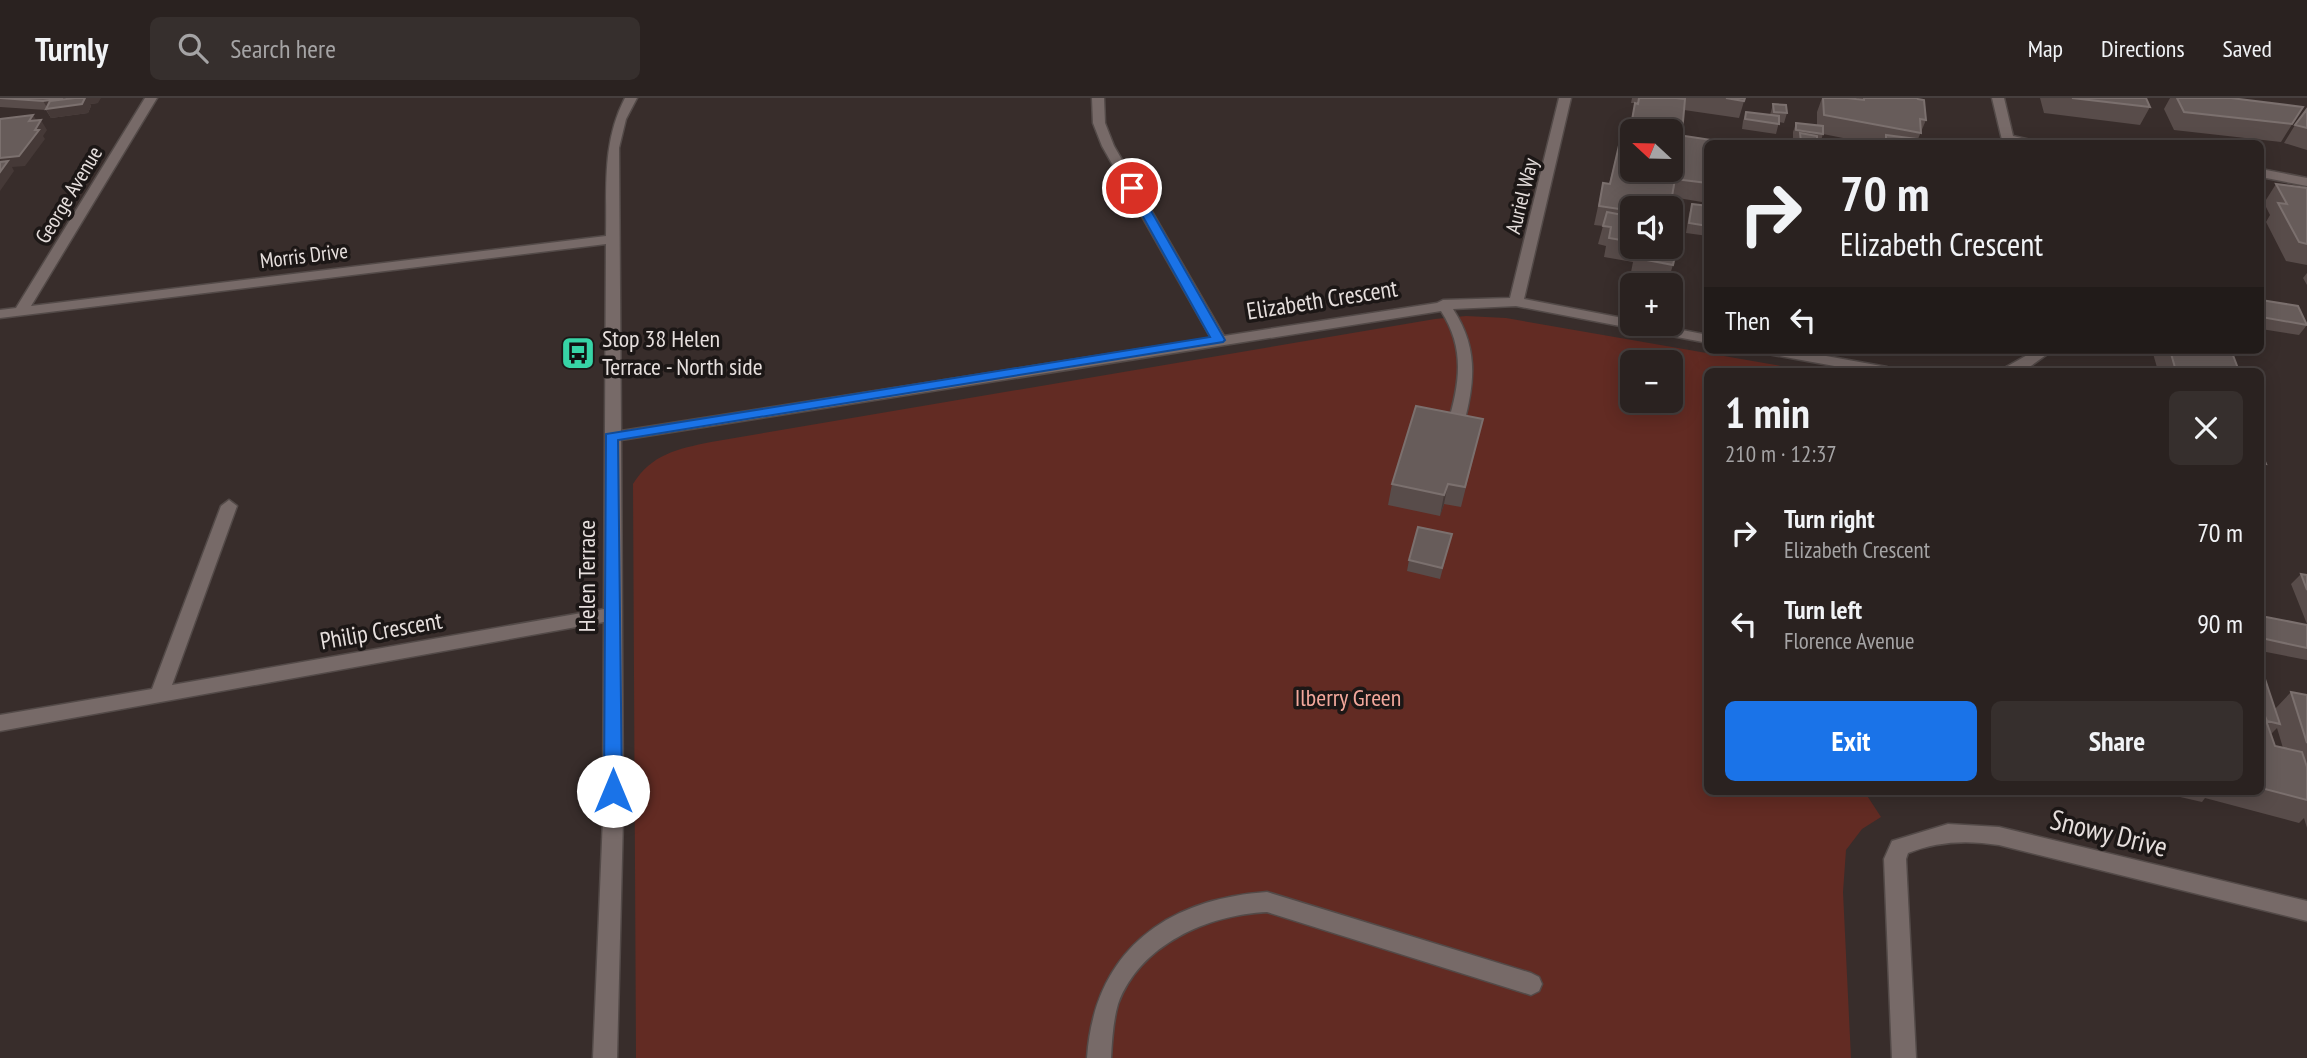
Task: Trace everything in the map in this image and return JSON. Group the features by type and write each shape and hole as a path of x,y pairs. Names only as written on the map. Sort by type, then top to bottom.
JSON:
{"street":[{"name":"George Avenue","path":"20,312 151,98"},
{"name":"Helen Terrace","path":"605,1058 613,818 612,148 620,119 631,98"},
{"path":"1098,98 1097,112 1108,146 1218,340"},
{"name":"Auriel Way","path":"1516,302 1565,98"},
{"path":"1998,98 2008,140"},
{"path":"2264,174 2307,182"},
{"name":"Morris Drive","path":"0,314 612,239"},
{"name":"Elizabeth Crescent","path":"611,437 1443,304 1516,302 1704,338"},
{"path":"1443,304 1460,327 1468,379 1455,423"},
{"path":"1791,354 1870,368"},
{"path":"2015,368 2040,354"},
{"path":"158,697 229,506"},
{"name":"Philip Crescent","path":"0,723 613,614"},
{"name":"Snowy Drive","path":"1904,1058 1895,859 1899,847 1923,837 1957,831 1999,836 2307,911"},
{"path":"1099,1058 1108,1003 1138,957 1185,920 1242,901 1267,902 1531,984"}],"green space":[{"name":"Ilberry Green","path":"1466,316 1506,318 1792,368 1704,368 1704,795 1867,795 1881,817 1862,829 1846,850 1843,892 1851,1058 636,1058 633,484 648,466 676,450 1435,319"}],"building":[{"path":"0,98 63,98 43,101"},
{"path":"85,98 82,104 46,109 50,101"},
{"path":"1639,98 1685,99 1683,119 1632,119 1635,103 1638,104"},
{"path":"1823,98 1917,98 1924,100 1926,120 1920,119 1921,133 1824,115"},
{"path":"2072,98 2146,98 2150,107"},
{"path":"2177,98 2231,98 2303,107 2292,124 2184,112"},
{"path":"1773,104 1786,105 1787,113 1774,112"},
{"path":"2307,109 2307,128 2295,125"},
{"path":"1746,112 1779,116 1779,124 1745,119"},
{"path":"33,115 29,121 41,120 35,130 39,130 19,156 0,158 0,119"},
{"path":"1796,123 1823,126 1823,134 1796,130"},
{"path":"1800,133 1817,136 1817,140 1801,140"},
{"path":"1886,135 1924,140 1886,140"},
{"path":"1684,136 1712,140 1704,140 1704,183 1684,180"},
{"path":"1620,141 1620,182 1674,182 1672,196 1620,196 1620,209 1599,206 1603,183 1610,184"},
{"path":"8,161 0,172 0,162"},
{"path":"2276,184 2307,188 2307,244 2299,242 2278,203 2287,204"},
{"path":"1692,204 1704,206 1704,225 1689,223"},
{"path":"1607,212 1620,214 1620,240 1609,238 1611,227 1603,226"},
{"path":"1641,259 1674,259 1673,265"},
{"path":"2264,300 2298,306 2307,325 2264,318"},
{"path":"2171,354 2233,354 2238,368 2175,368"},
{"path":"1416,406 1483,419 1465,487 1448,484 1444,495 1392,484"},
{"path":"1418,527 1452,534 1442,568 1409,560"},
{"path":"2301,574 2307,575 2307,590"},
{"path":"2264,617 2307,625 2307,648 2264,639"},
{"path":"2264,676 2280,724 2267,721 2264,714"},
{"path":"2291,692 2307,695 2307,743"},
{"path":"2264,715 2275,746 2302,752 2307,767 2307,800 2264,789"}],"place":[{"name":"Stop 38 Helen Terrace - North side","path":"578,353"}],"route":[{"path":"613,791 611,437 1218,340 1132,188"}]}
